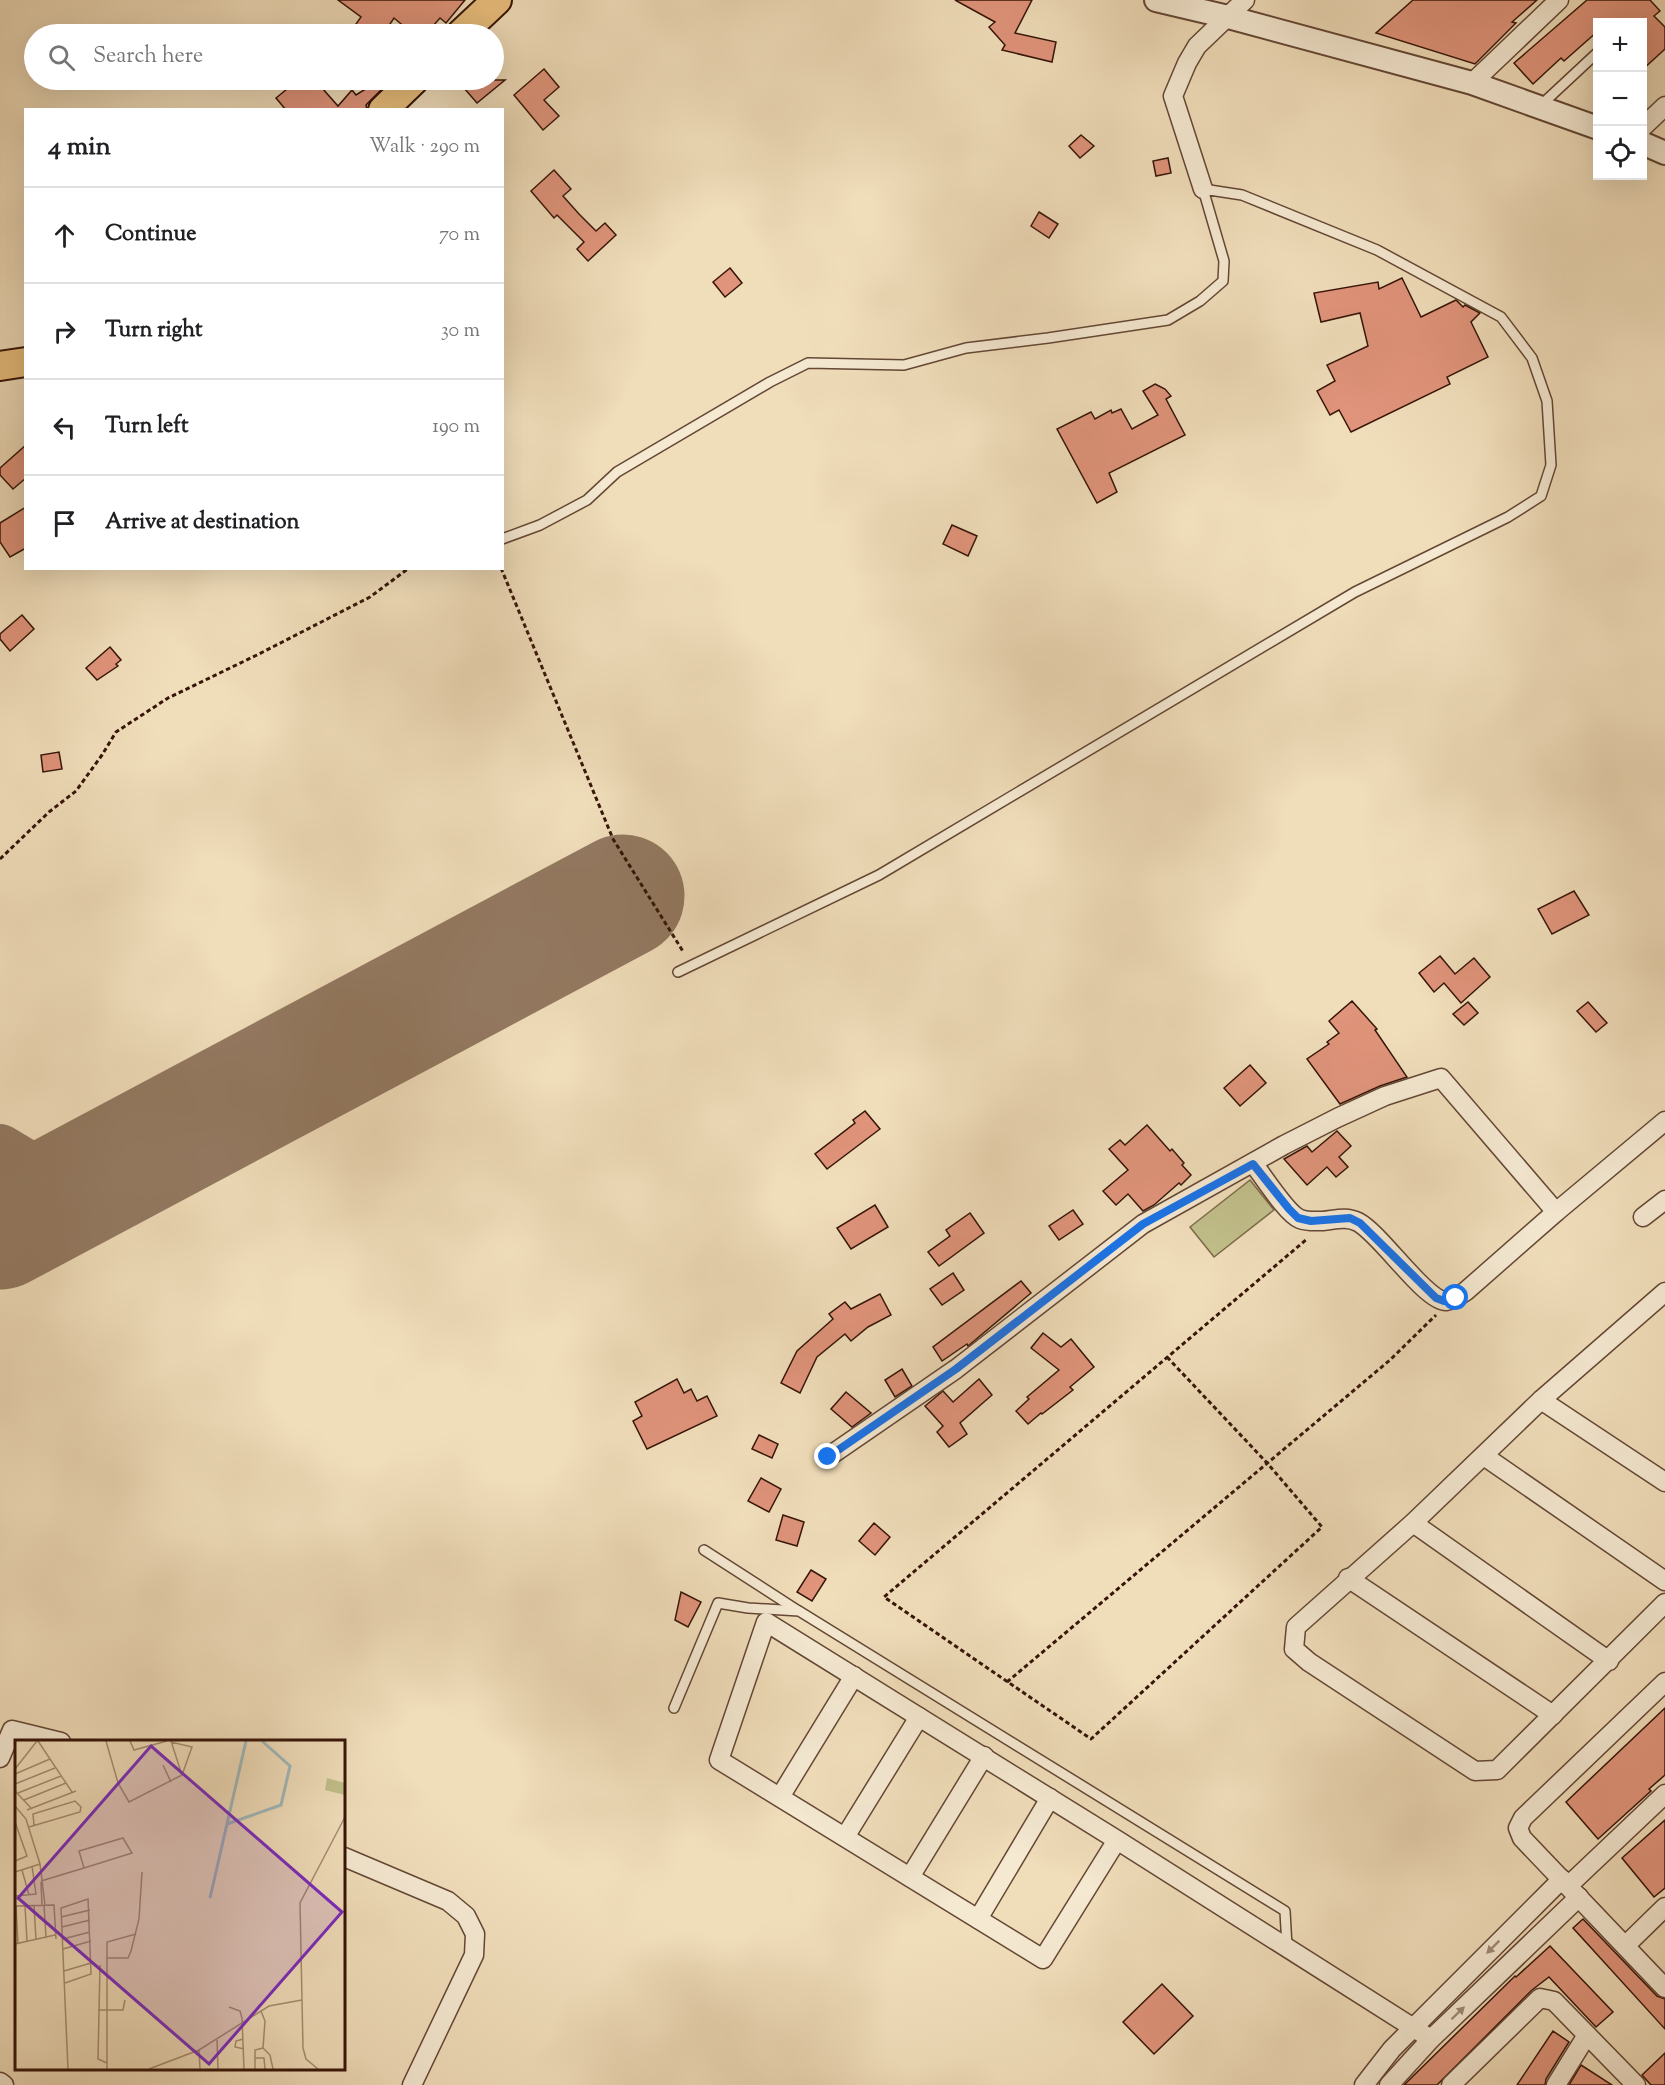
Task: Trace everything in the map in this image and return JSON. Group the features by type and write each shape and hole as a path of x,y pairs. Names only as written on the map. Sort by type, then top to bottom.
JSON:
{"main road":[{"path":"472,24 497,0"},
{"path":"385,108 404,90"},
{"path":"0,366 24,362"}],"street":[{"path":"1156,0 1228,17 1472,83 1593,126"},
{"path":"1203,189 1173,96 1197,46 1245,0"},
{"path":"1472,83 1559,0"},
{"path":"1644,126 1665,106"},
{"path":"1647,145 1665,153"},
{"path":"828,1457 956,1369 1143,1224 1284,1145 1385,1096 1441,1078 1556,1212"},
{"path":"1253,1164 1298,1218 1325,1221 1350,1218 1360,1223 1375,1235 1425,1290 1444,1301 1456,1298 1466,1291 1665,1121"},
{"path":"1643,1217 1665,1200"},
{"path":"1665,1292 1541,1400 1485,1456 1296,1627 1294,1649 1318,1668 1475,1771 1497,1770 1665,1603"},
{"path":"1541,1400 1665,1482"},
{"path":"1485,1456 1665,1581"},
{"path":"1413,1522 1609,1661"},
{"path":"1348,1578 1553,1715"},
{"path":"1117,1840 1043,1959 719,1760 766,1622 984,1756 1414,2027 1431,2039"},
{"path":"780,1797 854,1676"},
{"path":"1665,1682 1519,1824 1518,1832 1665,1988"},
{"path":"845,1837 920,1717"},
{"path":"0,1758 6,1728 53,1740"},
{"path":"910,1877 984,1756"},
{"path":"1364,2085 1386,2056 1535,1906 1569,1888 1665,1794"},
{"path":"978,1918 1050,1798"},
{"path":"345,1857 448,1901 466,1916 475,1934 474,1955 412,2085"},
{"path":"1389,2085 1431,2039 1552,1923 1569,1888"},
{"path":"1535,1906 1552,1923"},
{"path":"1625,1946 1665,1907"},
{"path":"1451,2085 1540,1998 1554,2001 1636,2085"},
{"path":"1556,2085 1587,2035"},
{"path":"0,2082 4,2085"}],"lane":[{"path":"1540,106 1593,57"},
{"path":"504,538 540,525 587,500 617,472 770,382 808,363 904,365 966,348 1168,320 1200,301 1223,281 1224,261 1203,189 1242,195 1377,250 1501,317 1532,358 1547,401 1551,465 1542,496 1508,517 1355,592 879,875 678,972"},
{"path":"704,1550 1285,1911 1287,1947"},
{"path":"674,1708 718,1603 748,1608 799,1611"}],"path":[{"path":"0,859 49,812 76,791 116,732 168,698 370,597 406,570"},
{"path":"502,570 613,839 691,965"},
{"path":"1167,1357 1268,1464 1322,1527 1091,1738 884,1597 1167,1357 1287,1257 1325,1221"},
{"path":"1007,1682 1390,1360 1436,1315 1444,1301"}],"shaded area":[{"path":"1250,1180 1274,1210 1214,1257 1190,1227"}],"building":[{"path":"338,0 465,0 446,23 440,18 435,24 401,24 394,18 390,24 356,24 361,17"},
{"path":"955,0 1032,0 1015,33 1056,42 1052,62 1002,50 1005,45 989,27 995,22"},
{"path":"1413,0 1537,0 1512,22 1516,23 1475,64 1376,33"},
{"path":"1587,0 1650,0 1660,11 1654,16 1665,27 1665,49 1647,65 1647,18 1593,18 1593,35 1564,61 1561,58 1533,84 1514,63"},
{"path":"544,69 559,87 544,100 559,116 543,130 514,95"},
{"path":"286,90 324,90 338,106 352,90 356,95 364,90 381,90 366,105 367,108 284,108 276,98"},
{"path":"466,90 493,90 477,103"},
{"path":"1081,135 1094,146 1080,158 1069,146"},
{"path":"1168,158 1171,173 1156,176 1153,161"},
{"path":"554,170 571,189 563,196 579,214 596,231 605,223 616,235 588,261 577,249 584,242 557,215 554,218 531,191"},
{"path":"1039,212 1058,224 1049,238 1031,226"},
{"path":"730,268 742,283 725,297 713,282"},
{"path":"1402,278 1421,317 1456,300 1463,307 1465,305 1480,313 1471,322 1488,357 1447,377 1450,384 1351,432 1339,410 1330,415 1317,391 1335,381 1327,365 1368,346 1360,313 1321,322 1314,293 1378,282 1379,289"},
{"path":"1155,384 1165,389 1171,396 1166,399 1185,435 1109,473 1117,492 1097,503 1057,429 1091,412 1095,419 1111,410 1112,413 1121,409 1132,429 1158,415 1143,391"},
{"path":"24,447 24,480 13,489 0,475 0,468"},
{"path":"24,508 24,549 10,557 0,542 0,523"},
{"path":"952,525 977,536 968,556 943,544"},
{"path":"22,615 34,629 10,651 0,639 0,634"},
{"path":"110,647 121,660 116,664 118,666 97,680 86,668"},
{"path":"59,752 62,769 43,772 41,755"},
{"path":"1574,891 1589,915 1552,934 1538,909"},
{"path":"1440,956 1455,974 1474,958 1490,977 1461,1003 1444,983 1434,992 1419,973"},
{"path":"1352,1001 1377,1029 1375,1030 1407,1077 1340,1104 1307,1059 1329,1044 1327,1042 1339,1033 1329,1021"},
{"path":"1468,1002 1478,1013 1464,1025 1453,1014"},
{"path":"1588,1002 1607,1023 1596,1032 1577,1011"},
{"path":"1250,1065 1266,1083 1240,1106 1224,1088"},
{"path":"865,1111 880,1129 827,1169 815,1154 855,1123 853,1120"},
{"path":"1147,1125 1170,1151 1172,1149 1191,1175 1181,1185 1179,1183 1154,1205 1143,1211 1128,1194 1116,1205 1103,1191 1128,1170 1109,1149 1120,1140 1125,1145"},
{"path":"1337,1131 1351,1146 1339,1157 1348,1167 1336,1177 1327,1167 1307,1185 1284,1159 1307,1146 1312,1152"},
{"path":"875,1205 888,1227 851,1249 837,1228"},
{"path":"1073,1210 1083,1224 1059,1240 1049,1226"},
{"path":"970,1213 984,1233 939,1266 928,1252 950,1236 946,1230"},
{"path":"953,1273 964,1290 942,1305 930,1289"},
{"path":"1021,1281 1031,1293 968,1346 967,1344 942,1361 933,1347"},
{"path":"880,1294 891,1315 868,1327 851,1341 845,1334 817,1357 800,1393 781,1383 797,1351 833,1319 829,1314 845,1302 851,1309"},
{"path":"1043,1333 1061,1347 1071,1339 1094,1367 1070,1387 1073,1390 1028,1424 1016,1411 1029,1399 1027,1397 1059,1370 1031,1348"},
{"path":"902,1369 912,1386 895,1397 885,1380"},
{"path":"677,1379 684,1393 691,1389 697,1401 707,1396 717,1416 647,1449 633,1421 642,1416 635,1402"},
{"path":"979,1379 992,1395 960,1423 967,1434 949,1447 937,1432 943,1426 925,1406 943,1391 953,1402"},
{"path":"846,1392 871,1413 852,1427 831,1409"},
{"path":"759,1435 778,1444 772,1458 752,1449"},
{"path":"761,1478 781,1489 769,1512 748,1501"},
{"path":"783,1515 804,1522 797,1546 776,1540"},
{"path":"874,1523 890,1537 875,1555 859,1541"},
{"path":"811,1570 826,1579 812,1601 797,1592"},
{"path":"681,1592 701,1602 688,1627 675,1620"},
{"path":"1665,1708 1665,1775 1649,1789 1651,1791 1598,1839 1566,1802"},
{"path":"1665,1820 1665,1888 1654,1897 1622,1858"},
{"path":"1583,1919 1657,1996 1665,1999 1665,2029 1573,1928"},
{"path":"1550,1946 1613,2012 1596,2027 1549,1977 1532,1990 1437,2085 1404,2085 1515,1976"},
{"path":"1162,1984 1193,2016 1154,2054 1123,2022"},
{"path":"1553,2031 1569,2042 1546,2079 1545,2085 1517,2085"},
{"path":"1665,2053 1665,2085 1651,2085 1642,2075"},
{"path":"1581,2065 1612,2085 1569,2085"}],"taxiway":[{"path":"0,1149 70,1191"}],"runway":[{"path":"0,1228 623,896"}],"route":[{"path":"828,1457 956,1369 1143,1224 1171,1206 1253,1164 1298,1218 1325,1221 1350,1218 1360,1223 1375,1235 1425,1290 1444,1301 1456,1298"}]}
